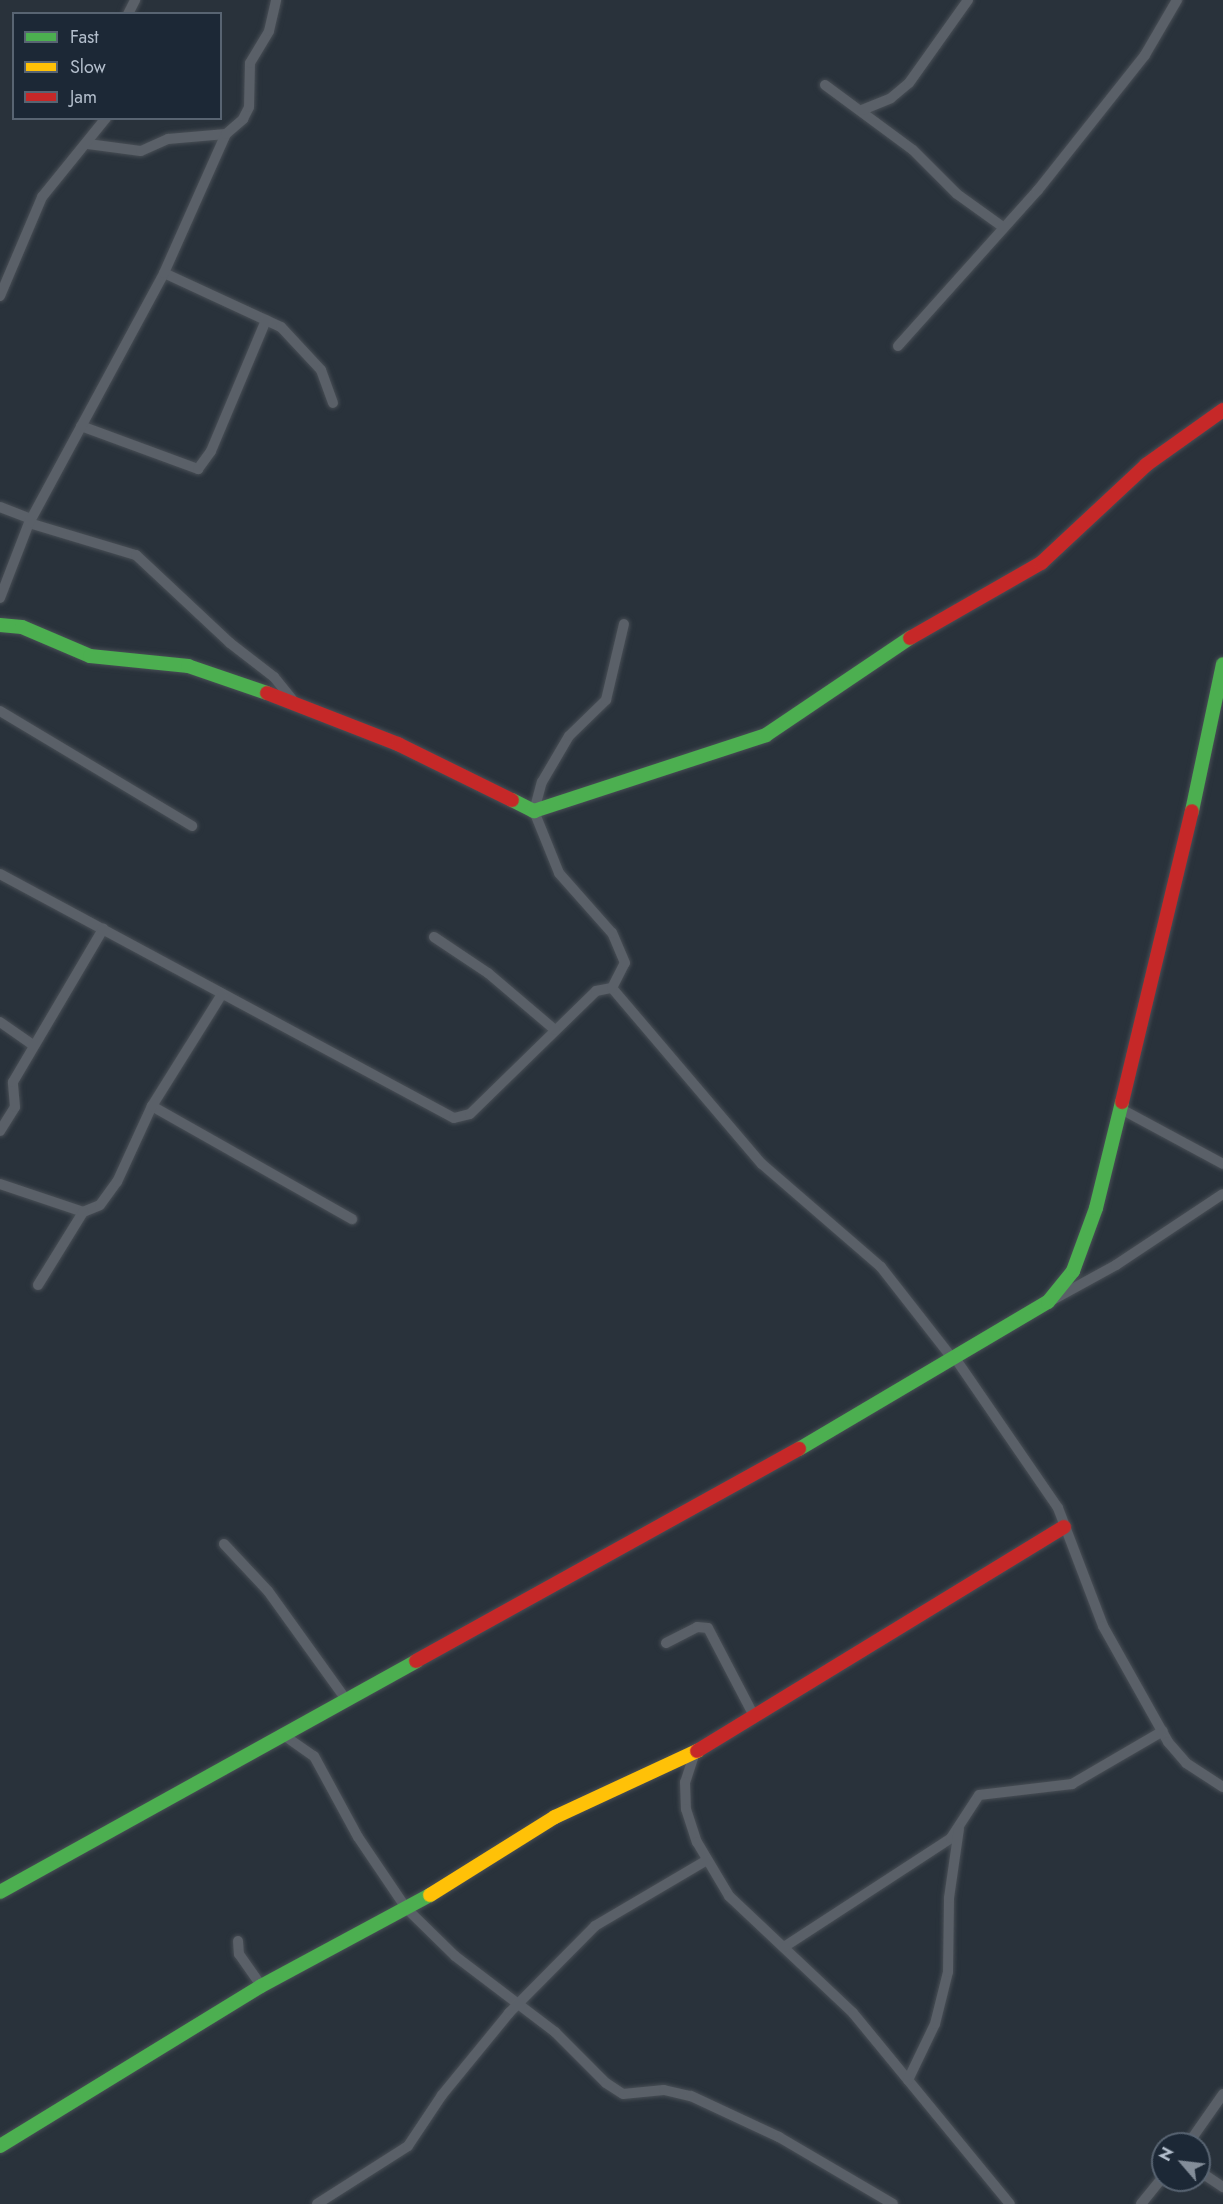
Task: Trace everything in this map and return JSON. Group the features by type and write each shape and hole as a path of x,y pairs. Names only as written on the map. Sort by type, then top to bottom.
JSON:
{"street":[{"path":"0,598 30,521 164,273 226,134 249,107 250,63 269,31 276,0"},
{"path":"862,111 891,98 909,83 968,0"},
{"path":"898,346 1003,227 1145,55 1178,0"},
{"path":"825,85 932,166 957,194 1003,227"},
{"path":"0,296 42,197 88,144 105,120"},
{"path":"88,144 141,151 168,139 226,134"},
{"path":"164,273 266,320 289,334 321,370 333,403"},
{"path":"81,426 198,469 211,450 266,320"},
{"path":"0,625 22,627 90,656 188,666 297,704 398,744 534,811 766,735 884,659 924,627 1041,563 1146,465 1223,410"},
{"path":"0,507 30,521 136,555 156,577 274,676 297,704"},
{"path":"612,988 625,963 612,933 559,873 534,811 542,782 569,736 606,700 624,624"},
{"path":"1048,1302 1073,1271 1080,1253 1121,1109 1223,664"},
{"path":"0,711 192,826"},
{"path":"0,874 454,1118 471,1114 596,991 612,988"},
{"path":"0,1131 15,1107 13,1082 103,929"},
{"path":"434,937 488,973 555,1030"},
{"path":"612,988 762,1164 881,1267 954,1358 1058,1509 1103,1626 1162,1731 1186,1763 1223,1787"},
{"path":"38,1285 83,1212 100,1205 117,1182 152,1106 222,994"},
{"path":"0,1022 33,1045"},
{"path":"152,1106 352,1219"},
{"path":"1121,1109 1223,1164"},
{"path":"0,1184 83,1212"},
{"path":"0,1892 954,1358 1116,1265 1223,1194"},
{"path":"0,2146 261,1986 406,1908 555,1817 695,1752 1064,1527"},
{"path":"224,1544 258,1577 345,1698"},
{"path":"666,1642 697,1627 708,1628 754,1716"},
{"path":"908,2080 935,2024 948,1972 949,1898 959,1829 979,1795 1072,1784 1162,1731"},
{"path":"282,1734 314,1756 358,1837 406,1908 434,1938 518,2003 623,2094 664,2090 692,2096 789,2143 893,2204"},
{"path":"695,1752 685,1782 686,1809 707,1860 729,1896 853,2013 1010,2204"},
{"path":"784,1947 959,1829"},
{"path":"317,2204 408,2146 442,2095 518,2003 595,1926 707,1860"},
{"path":"238,1941 239,1954 261,1986"},
{"path":"1196,2132 1223,2094"},
{"path":"1141,2204 1151,2192"}],"traffic: fast":[{"path":"0,625 22,627 90,656 188,666 267,693"},
{"path":"512,800 534,811 766,735 910,638"},
{"path":"1192,811 1223,664"},
{"path":"799,1449 1048,1302 1073,1271 1096,1208 1122,1102"},
{"path":"0,1892 416,1661"},
{"path":"0,2146 261,1986 430,1895"}],"traffic: slow":[{"path":"430,1895 555,1817 697,1751"}],"traffic: jam":[{"path":"910,638 1041,563 1146,465 1223,410"},
{"path":"267,693 398,744 512,800"},
{"path":"1122,1102 1192,811"},
{"path":"416,1661 799,1449"},
{"path":"697,1751 1064,1527"}]}
